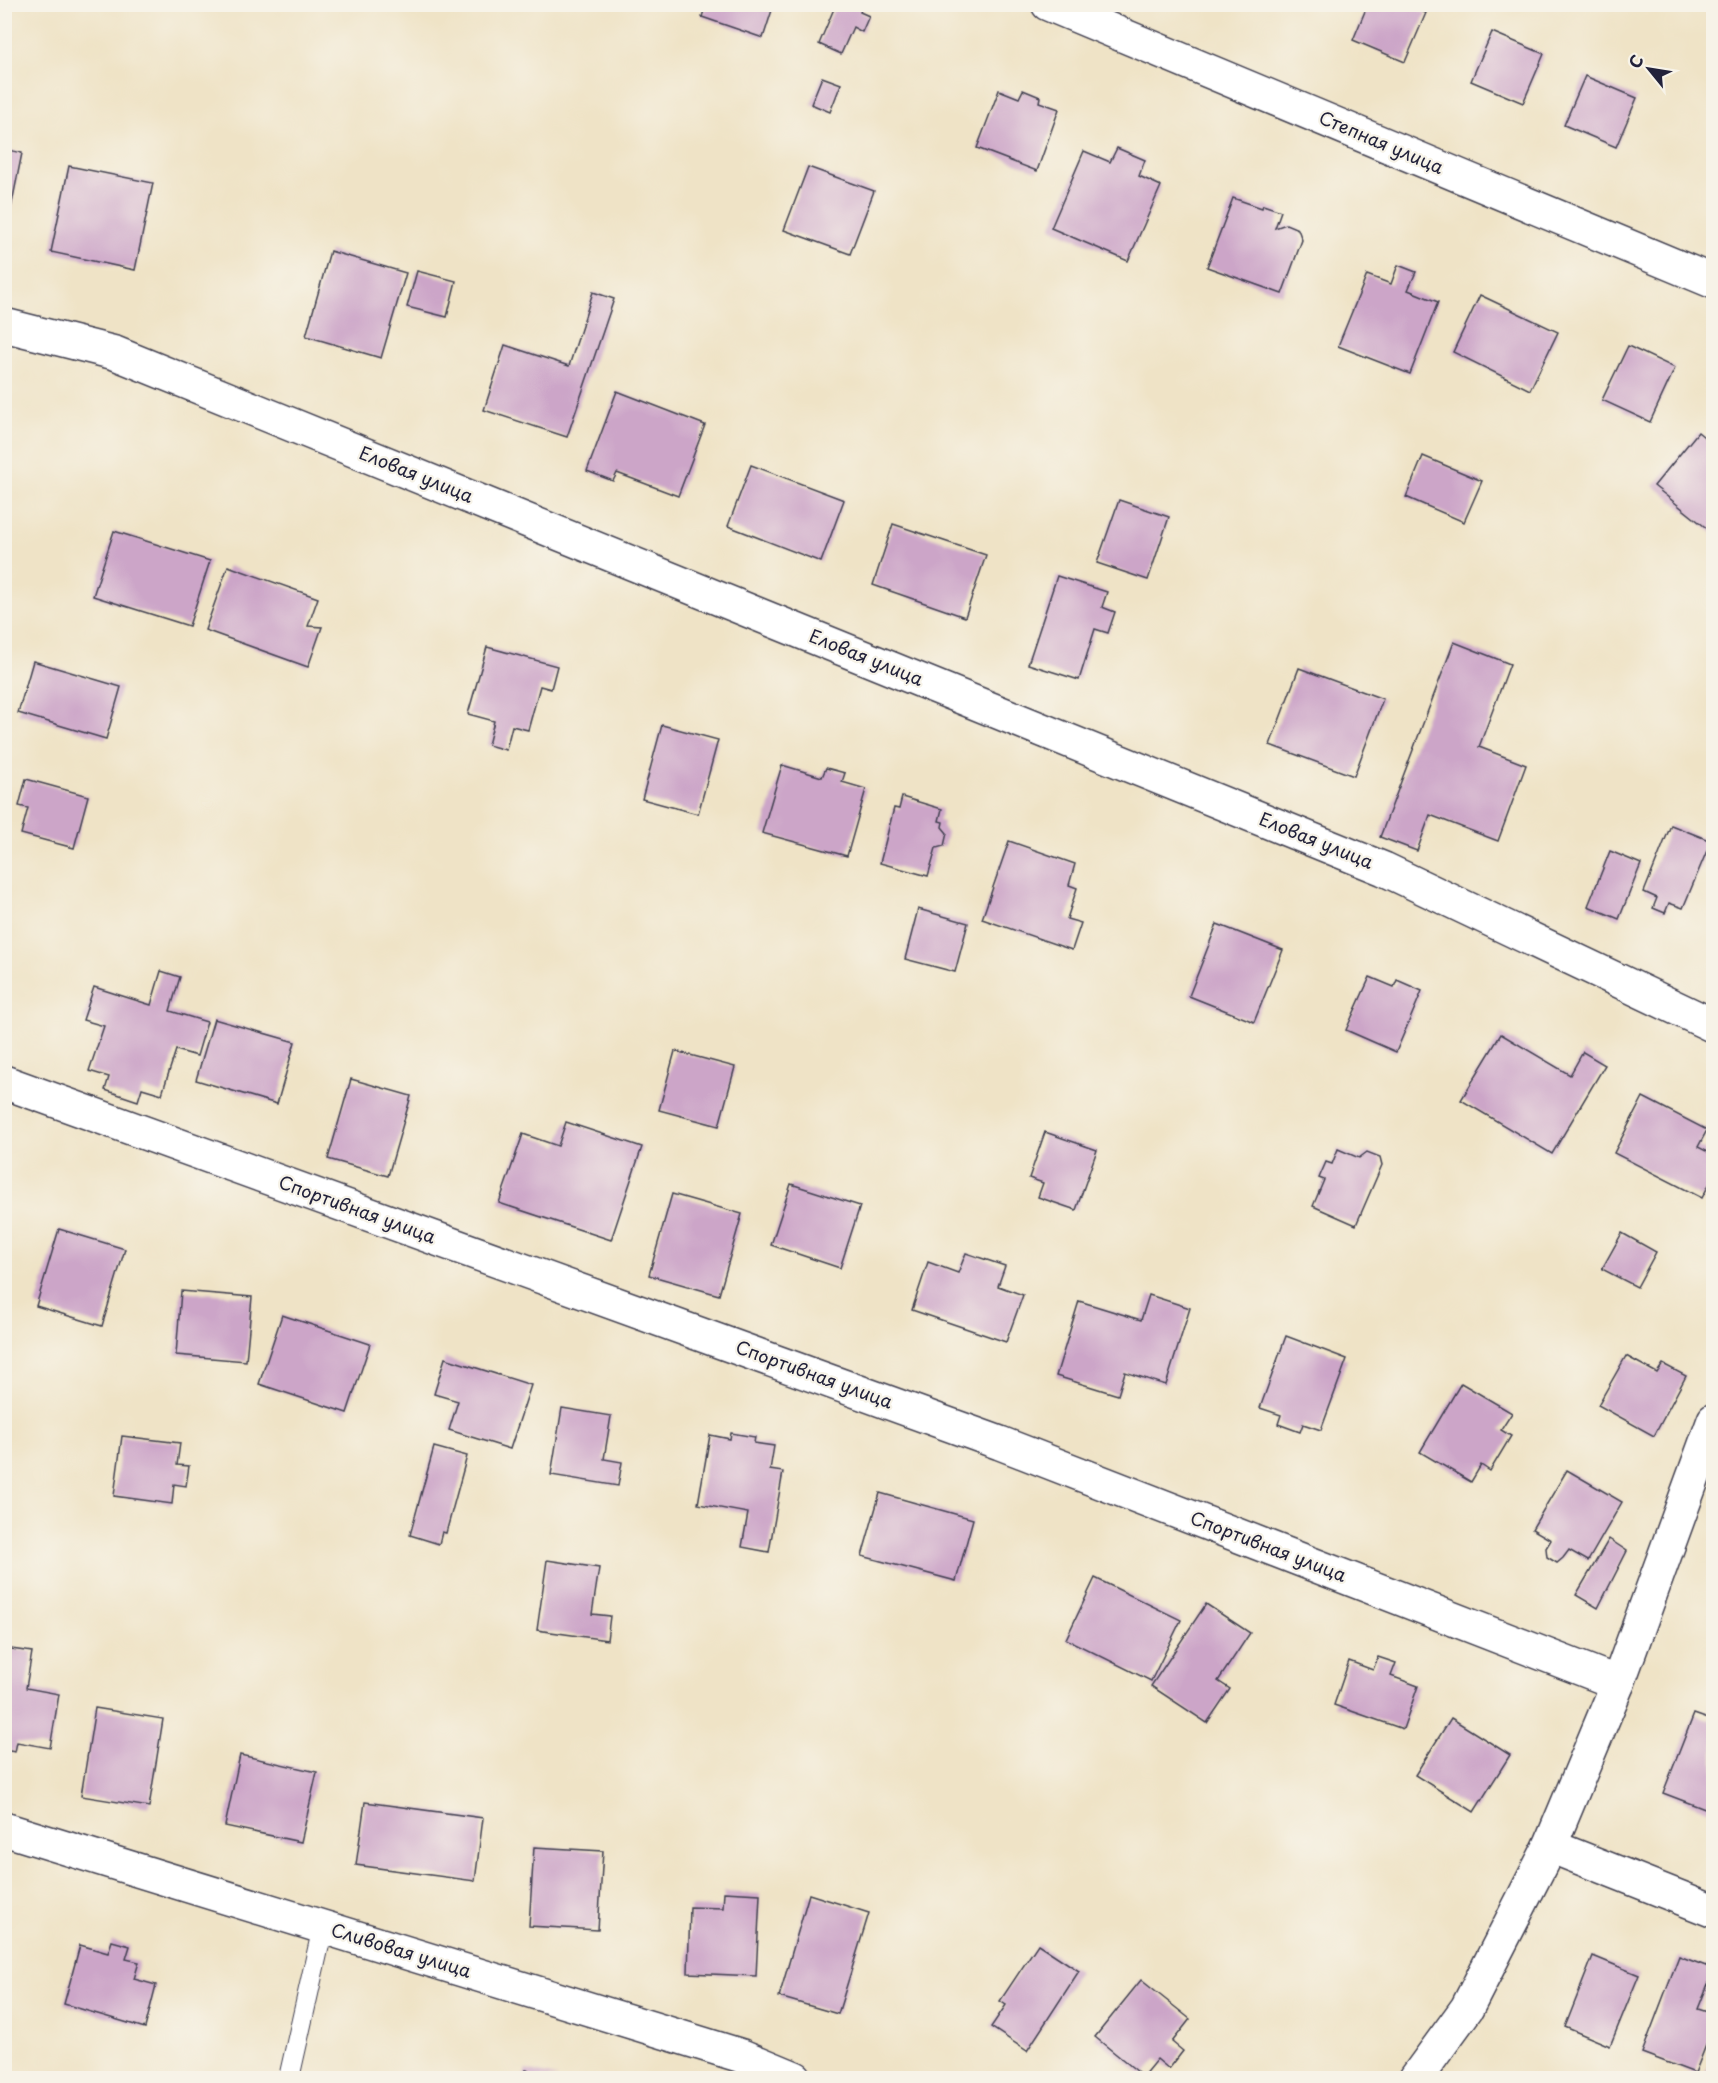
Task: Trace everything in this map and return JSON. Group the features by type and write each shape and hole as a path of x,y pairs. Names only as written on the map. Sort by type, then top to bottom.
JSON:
{"street":[{"name":"Степная улица","path":"1048,4 1713,282"},
{"name":"Еловая улица","path":"4,325 115,353 1373,864 1713,1026"},
{"name":"Спортивная улица","path":"4,1082 1000,1443 1618,1683"},
{"path":"1416,2079 1467,2008 1550,1846 1618,1683 1713,1420"},
{"name":"Сливовая улица","path":"4,1829 742,2056 795,2079"},
{"path":"1550,1846 1713,1911"}],"lane":[{"path":"289,2079 323,1927"}],"building":[{"path":"706,4 774,4 763,38 702,17"},
{"path":"836,4 863,4 860,12 869,16 862,32 853,27 841,54 819,44"},
{"path":"1368,4 1406,4 1426,13 1405,62 1353,40"},
{"path":"1492,32 1544,54 1523,103 1471,81"},
{"path":"1585,76 1637,98 1616,147 1564,125"},
{"path":"822,77 841,84 830,112 811,104"},
{"path":"999,90 1019,98 1023,90 1040,97 1039,102 1059,109 1037,171 977,148"},
{"path":"1117,148 1145,160 1139,176 1161,186 1128,261 1051,228 1084,151 1110,162"},
{"path":"4,149 22,153 6,233 4,232"},
{"path":"69,166 153,183 135,270 51,252"},
{"path":"808,167 874,191 850,254 784,230"},
{"path":"1233,198 1262,208 1263,205 1281,211 1275,228 1286,224 1298,229 1302,240 1282,294 1207,267"},
{"path":"330,251 406,273 381,358 306,336"},
{"path":"1398,265 1416,272 1408,290 1438,302 1410,374 1338,346 1367,275 1391,284"},
{"path":"417,271 456,281 447,317 407,307"},
{"path":"593,292 614,299 567,437 484,410 505,345 569,366"},
{"path":"1480,295 1558,332 1530,390 1453,352"},
{"path":"1628,346 1675,368 1650,422 1602,400"},
{"path":"617,391 705,425 678,496 617,473 613,481 587,471"},
{"path":"1698,432 1714,445 1714,534 1654,486"},
{"path":"1423,456 1482,481 1464,522 1406,497"},
{"path":"751,465 844,500 821,562 728,526"},
{"path":"1119,500 1169,517 1148,580 1097,563"},
{"path":"893,524 986,555 965,617 873,585"},
{"path":"114,531 210,561 189,626 93,596"},
{"path":"228,566 318,598 308,626 322,627 308,667 205,630"},
{"path":"1057,576 1107,592 1102,607 1115,612 1108,633 1095,629 1079,680 1028,664"},
{"path":"1454,642 1510,664 1479,747 1526,765 1498,841 1430,815 1417,851 1380,837"},
{"path":"487,647 557,666 551,689 540,686 528,730 512,726 506,750 488,745 494,721 468,714"},
{"path":"33,661 121,687 106,739 18,713"},
{"path":"1299,668 1383,699 1354,776 1270,745"},
{"path":"662,725 718,740 698,814 642,799"},
{"path":"782,765 822,777 826,768 845,773 842,782 866,789 847,856 762,833"},
{"path":"26,779 88,796 74,848 21,834 28,808 19,806"},
{"path":"902,797 942,809 939,821 943,822 942,827 947,833 944,846 936,848 928,876 880,863 894,808 899,809"},
{"path":"1671,825 1711,841 1683,908 1669,903 1665,913 1653,908 1657,898 1644,892"},
{"path":"1009,841 1075,864 1069,885 1077,888 1067,919 1081,923 1072,950 982,919"},
{"path":"1610,851 1641,864 1619,919 1588,906"},
{"path":"918,909 968,923 955,972 905,959"},
{"path":"1217,924 1283,950 1254,1022 1189,996"},
{"path":"161,971 180,977 170,1011 207,1022 197,1056 176,1050 162,1094 142,1088 138,1101 105,1090 109,1077 89,1071 104,1026 83,1020 94,987 151,1005"},
{"path":"1370,977 1394,987 1397,980 1422,991 1396,1052 1346,1030"},
{"path":"214,1019 295,1042 277,1104 196,1080"},
{"path":"1501,1034 1570,1075 1583,1052 1605,1065 1552,1154 1461,1100"},
{"path":"675,1051 735,1067 719,1126 659,1110"},
{"path":"351,1079 411,1096 388,1176 328,1159"},
{"path":"1643,1097 1707,1130 1698,1147 1714,1155 1714,1175 1702,1198 1614,1153"},
{"path":"566,1122 642,1147 611,1240 499,1203 523,1134 558,1146"},
{"path":"1045,1132 1097,1150 1076,1210 1038,1197 1043,1183 1029,1178"},
{"path":"1338,1149 1359,1158 1367,1152 1380,1157 1382,1165 1356,1225 1313,1206 1324,1180 1319,1178 1326,1162 1332,1164"},
{"path":"791,1184 860,1206 840,1268 771,1245"},
{"path":"672,1194 742,1214 719,1295 649,1275"},
{"path":"59,1229 125,1249 102,1326 36,1306"},
{"path":"1622,1233 1656,1252 1637,1287 1602,1269"},
{"path":"966,1253 1005,1266 998,1286 1023,1295 1006,1342 912,1310 928,1262 958,1273"},
{"path":"181,1291 252,1297 246,1361 176,1355"},
{"path":"1149,1295 1190,1308 1166,1385 1125,1372 1118,1395 1056,1376 1079,1301 1141,1320"},
{"path":"282,1315 370,1344 347,1413 259,1384"},
{"path":"1286,1336 1347,1359 1321,1430 1303,1424 1300,1432 1278,1424 1281,1415 1260,1408"},
{"path":"1626,1356 1657,1373 1663,1364 1686,1376 1654,1436 1598,1405"},
{"path":"445,1358 531,1385 510,1449 449,1430 458,1401 434,1394"},
{"path":"1461,1383 1512,1413 1501,1430 1511,1436 1490,1471 1481,1465 1471,1482 1420,1452"},
{"path":"562,1408 611,1416 604,1459 622,1462 618,1486 551,1475"},
{"path":"731,1433 755,1437 754,1443 774,1446 770,1470 783,1472 769,1552 742,1547 748,1513 698,1504 710,1435 730,1439"},
{"path":"122,1436 180,1443 177,1465 189,1466 186,1486 174,1484 172,1504 114,1496"},
{"path":"434,1447 467,1456 446,1533 442,1532 439,1544 410,1535"},
{"path":"1567,1470 1622,1502 1588,1561 1569,1550 1557,1563 1547,1557 1546,1548 1551,1540 1532,1529"},
{"path":"880,1493 973,1519 956,1581 862,1556"},
{"path":"1609,1539 1627,1551 1598,1608 1576,1595"},
{"path":"547,1560 599,1568 592,1614 610,1616 607,1640 537,1630"},
{"path":"1095,1578 1181,1620 1151,1681 1066,1639"},
{"path":"1206,1604 1250,1633 1218,1681 1230,1689 1207,1723 1151,1686"},
{"path":"4,1648 32,1652 26,1688 59,1694 50,1748 17,1742 15,1752 4,1750"},
{"path":"1378,1657 1396,1663 1391,1676 1418,1686 1403,1729 1334,1705 1349,1661 1373,1670"},
{"path":"95,1708 163,1719 149,1807 81,1796"},
{"path":"1694,1714 1714,1721 1714,1803 1710,1811 1663,1793"},
{"path":"1451,1718 1510,1755 1474,1812 1415,1775"},
{"path":"240,1755 317,1772 301,1842 225,1826"},
{"path":"365,1802 483,1818 475,1881 356,1865"},
{"path":"534,1847 603,1851 598,1930 529,1926"},
{"path":"724,1892 760,1894 756,1976 688,1973 690,1907 723,1908"},
{"path":"809,1894 869,1913 838,2014 779,1997"},
{"path":"112,1941 130,1946 126,1959 139,1962 134,1979 156,1985 145,2028 64,2004 80,1945 108,1953"},
{"path":"1038,1944 1079,1971 1027,2051 991,2027 1006,2005 1000,2001"},
{"path":"1593,1956 1639,1975 1610,2046 1565,2027"},
{"path":"1679,1956 1714,1969 1698,2009 1714,2014 1714,2025 1695,2073 1642,2053"},
{"path":"1141,1980 1190,2019 1172,2042 1183,2051 1169,2069 1157,2059 1143,2076 1095,2037"},
{"path":"1714,2056 1714,2078 1703,2078"},
{"path":"526,2070 558,2078 523,2078"}]}
